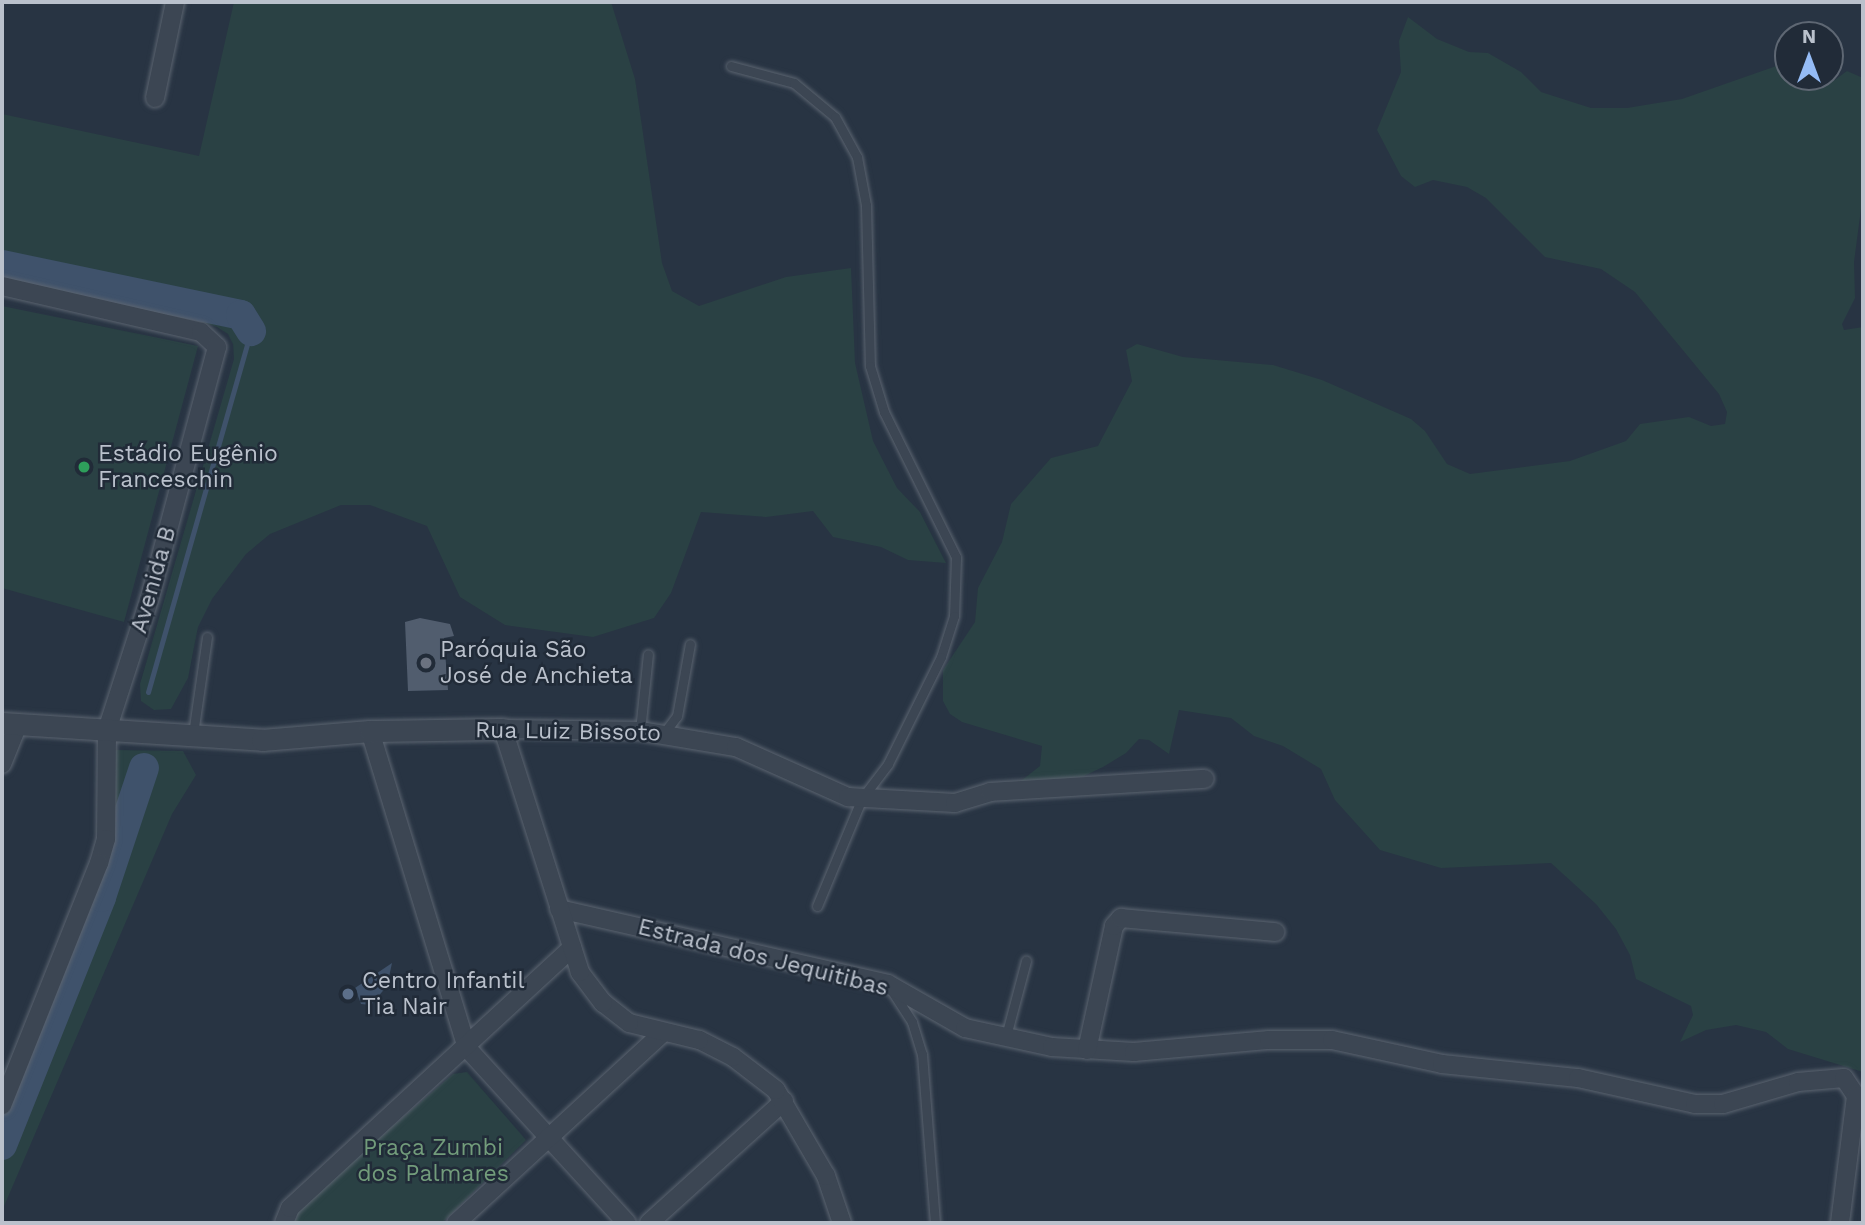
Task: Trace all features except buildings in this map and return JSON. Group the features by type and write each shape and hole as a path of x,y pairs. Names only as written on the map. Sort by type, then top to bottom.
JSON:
{"street":[{"path":"155,98 175,2"},
{"name":"Avenida B","path":"2,286 201,332 217,347 150,597 107,730 106,839 99,863 2,1105"},
{"path":"2,764 10,725"},
{"name":"Rua Luiz Bissoto","path":"10,725 262,740 370,731 640,731 736,747 833,792 862,798 955,803 990,792 1205,779"},
{"path":"503,729 580,972 603,1003 629,1023 699,1040 733,1057 785,1101 826,1176 840,1221"},
{"path":"370,731 467,1048 628,1223"},
{"name":"Estrada dos Jequitibas","path":"559,909 887,984 965,1028 1087,1050 1134,1052 1269,1040 1332,1040 1441,1064 1578,1078 1695,1104 1723,1104 1798,1082 1844,1078 1856,1096 1840,1223"},
{"path":"1087,1050 1114,926 1121,918 1275,932"},
{"path":"284,1222 290,1208 467,1048 572,948"},
{"path":"456,1223 664,1032"},
{"path":"649,1223 785,1101"}],"lane":[{"path":"731,66 794,83 835,117 857,157 866,205 870,366 884,412 956,557 954,616 941,657 888,764 862,798 817,906"},
{"path":"192,736 207,637"},
{"path":"664,733 677,716 690,643"},
{"path":"640,731 648,654"},
{"path":"1006,1036 1026,961"},
{"path":"887,984 912,1022 922,1054 934,1223"}],"green space":[{"path":"234,2 611,2 635,79 662,263 672,291 699,306 786,277 851,268 855,363 873,441 897,488 920,512 946,563 908,560 881,547 833,537 813,511 766,517 701,512 671,593 654,618 593,637 505,625 460,597 427,526 370,505 341,505 270,534 246,554 212,599 198,627 188,678 171,709 154,710 141,701 140,684 234,359 233,344 228,334 217,327 178,314 2,275 2,114 199,156"},
{"path":"1408,17 1437,39 1469,52 1488,53 1521,72 1541,92 1591,108 1627,108 1682,99 1774,67 1774,91 1844,91 1844,73 1847,71 1863,78 1863,194 1854,262 1855,298 1842,324 1844,330 1863,327 1863,1072 1788,1049 1766,1032 1736,1025 1706,1030 1680,1042 1693,1015 1691,1006 1636,979 1630,955 1616,929 1596,904 1551,863 1441,868 1380,850 1335,800 1321,769 1283,746 1254,736 1231,718 1179,710 1169,754 1149,740 1139,739 1126,753 1103,767 1048,793 1004,794 1040,766 1042,746 962,722 950,714 943,701 943,670 975,622 978,588 1002,542 1011,504 1051,458 1098,446 1132,381 1126,350 1137,344 1183,357 1273,365 1322,380 1411,419 1425,431 1447,464 1470,474 1570,461 1626,441 1640,424 1689,417 1711,426 1725,424 1727,412 1719,394 1635,292 1601,269 1545,257 1486,198 1467,187 1433,180 1415,187 1401,176 1377,130 1401,72 1399,41"},
{"name":"Estádio Eugênio Franceschin","path":"2,306 198,346 124,622 2,588"},
{"path":"114,750 183,751 196,775 172,814 2,1211 2,1120 105,865"},
{"name":"Praça Zumbi dos Palmares","path":"467,1072 526,1140 442,1223 295,1223 299,1207 453,1074"}],"water":[{"path":"392,963 387,986 371,1005 361,1004 355,988"}],"waterway":[{"path":"2,265 241,315 251,331"},
{"path":"148,692 251,331"},
{"path":"2,1145 101,897 144,768"}],"place":[{"name":"Estádio Eugênio Franceschin","path":"84,467"},
{"name":"Paróquia São José de Anchieta","path":"426,663"},
{"name":"Centro Infantil Tia Nair","path":"348,994"}]}
